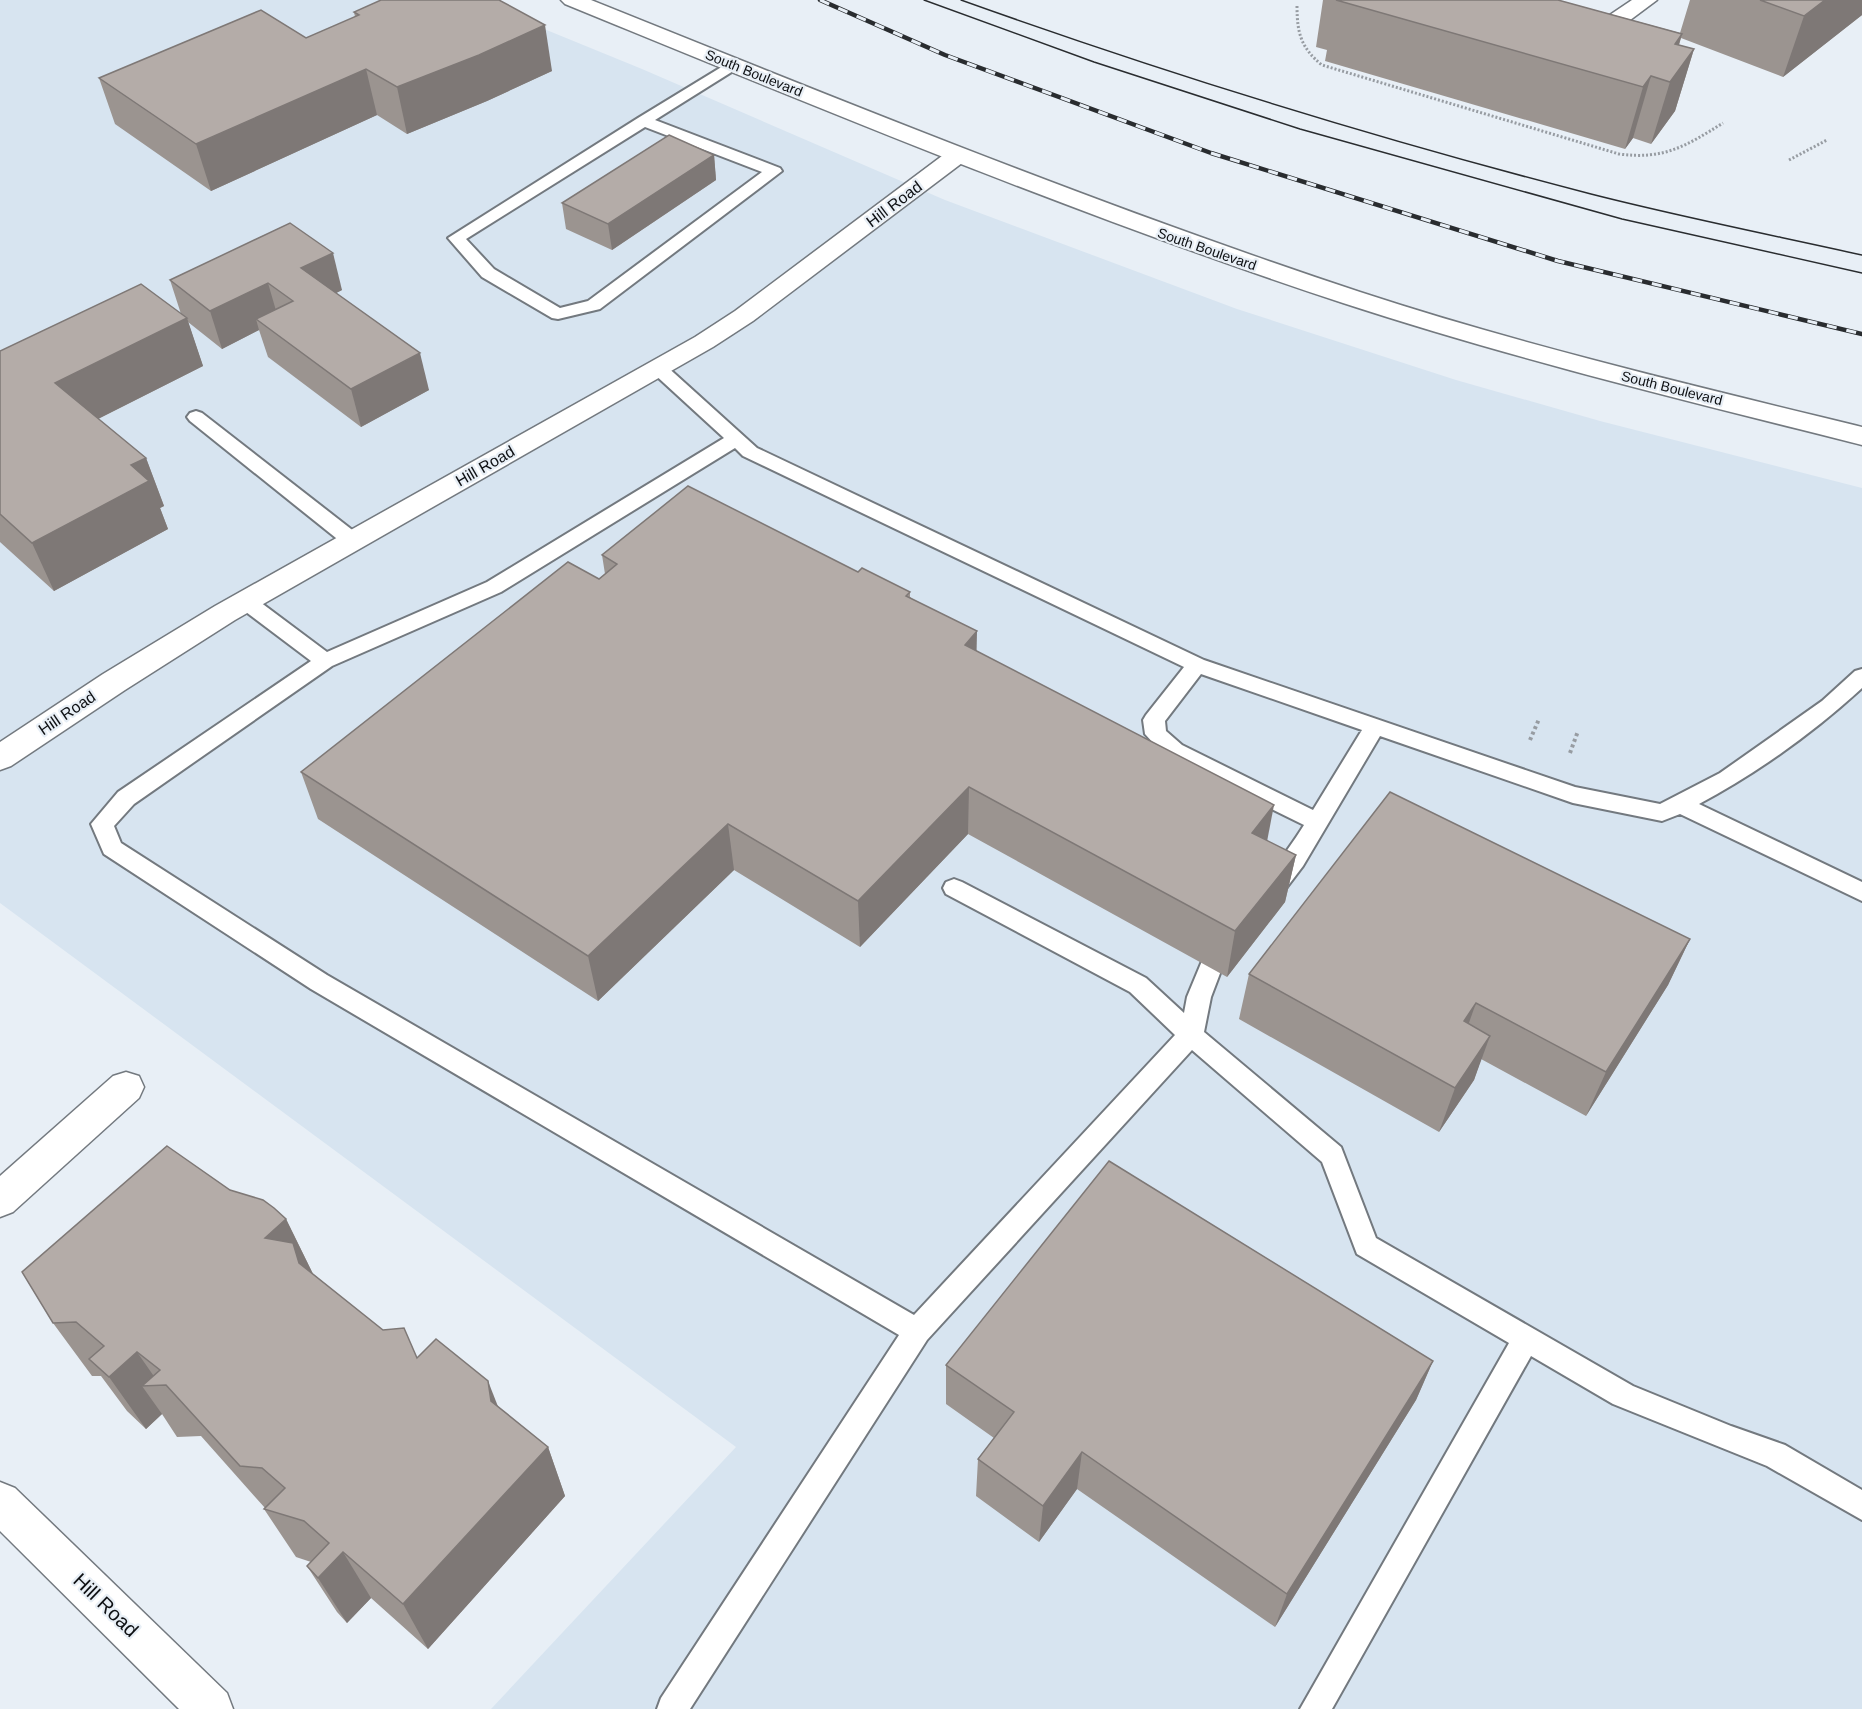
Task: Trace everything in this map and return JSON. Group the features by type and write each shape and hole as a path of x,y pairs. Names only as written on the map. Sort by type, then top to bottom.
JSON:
{"street":[{"name":"South Boulevard","path":"572,0 958,155 1172,237 1367,303 1580,365 1862,436"},
{"path":"1594,36 1646,0"},
{"name":"Hill Road","path":"0,758 114,682 245,601 658,368 744,316 958,155"},
{"path":"0,1200 126,1087"},
{"name":"Hill Road","path":"0,1502 211,1709"}],"lane":[{"path":"643,121 774,171 594,305 558,314 488,273 456,238 614,139 733,65"},
{"path":"658,368 750,452 1197,665 1573,795 1662,813 1728,779 1829,706 1862,676"},
{"path":"196,417 353,541"},
{"path":"736,439 494,587 325,661 126,798 102,824 112,848 319,982 917,1331"},
{"path":"245,601 325,661"},
{"path":"1197,665 1154,720 1156,734 1174,751 1318,822"},
{"path":"1269,893 1295,860 1375,726"},
{"path":"1679,804 1862,892"},
{"path":"954,888 1138,985 1191,1035 1332,1155 1366,1246 1623,1395 1729,1439 1775,1455 1862,1506"},
{"path":"672,1709 917,1331 1191,1035 1199,997 1210,968"},
{"path":"1315,1709 1526,1339"}],"path":[{"path":"1297,6 1298,33 1306,54 1322,65 1343,74 1619,154 1641,158 1662,156 1682,148 1723,123"},
{"path":"1789,160 1827,140"}],"shaded area":[{"path":"0,0 473,0 642,69 945,200 1237,309 1456,380 1600,421 1862,488 1862,1709 491,1709 736,1447 0,903"}],"building":[{"path":"381,0 499,0 545,25 479,55 397,87 366,69 196,144 99,78 261,10 306,38 359,15 354,12"},
{"path":"1336,0 1558,0 1682,34 1675,44 1694,49 1670,82 1651,76 1643,87"},
{"path":"1760,0 1825,0 1804,16"},
{"path":"669,135 714,155 608,224 562,203"},
{"path":"290,223 333,253 301,268 420,353 351,389 256,319 293,301 268,283 210,311 170,280"},
{"path":"141,284 187,318 55,383 146,458 131,465 149,481 32,543 0,514 0,351"},
{"path":"688,486 858,572 862,568 910,592 906,596 977,631 965,645 1274,805 1252,833 1296,855 1235,931 969,787 858,901 728,824 588,956 301,772 568,562 599,579 617,564 602,555"},
{"path":"1390,792 1690,939 1606,1072 1476,1003 1464,1021 1490,1036 1455,1088 1249,974"},
{"path":"167,1146 230,1190 263,1200 274,1208 286,1219 265,1238 293,1243 299,1263 383,1330 404,1328 417,1358 436,1339 488,1381 491,1401 548,1447 403,1604 343,1552 318,1578 307,1566 329,1543 304,1521 264,1509 285,1488 262,1468 240,1466 166,1385 142,1386 160,1370 137,1352 109,1377 89,1359 104,1346 76,1322 53,1323 22,1272"},
{"path":"1109,1161 1433,1361 1287,1594 1082,1452 1043,1506 978,1459 1014,1412 946,1365"}],"tram line":[{"path":"924,0 1094,62 1300,129 1622,219 1862,273"},
{"path":"961,0 1117,54 1432,151 1625,202 1862,255"}],"railway":[{"path":"820,0 945,55 1211,153 1558,261 1862,334"}]}
